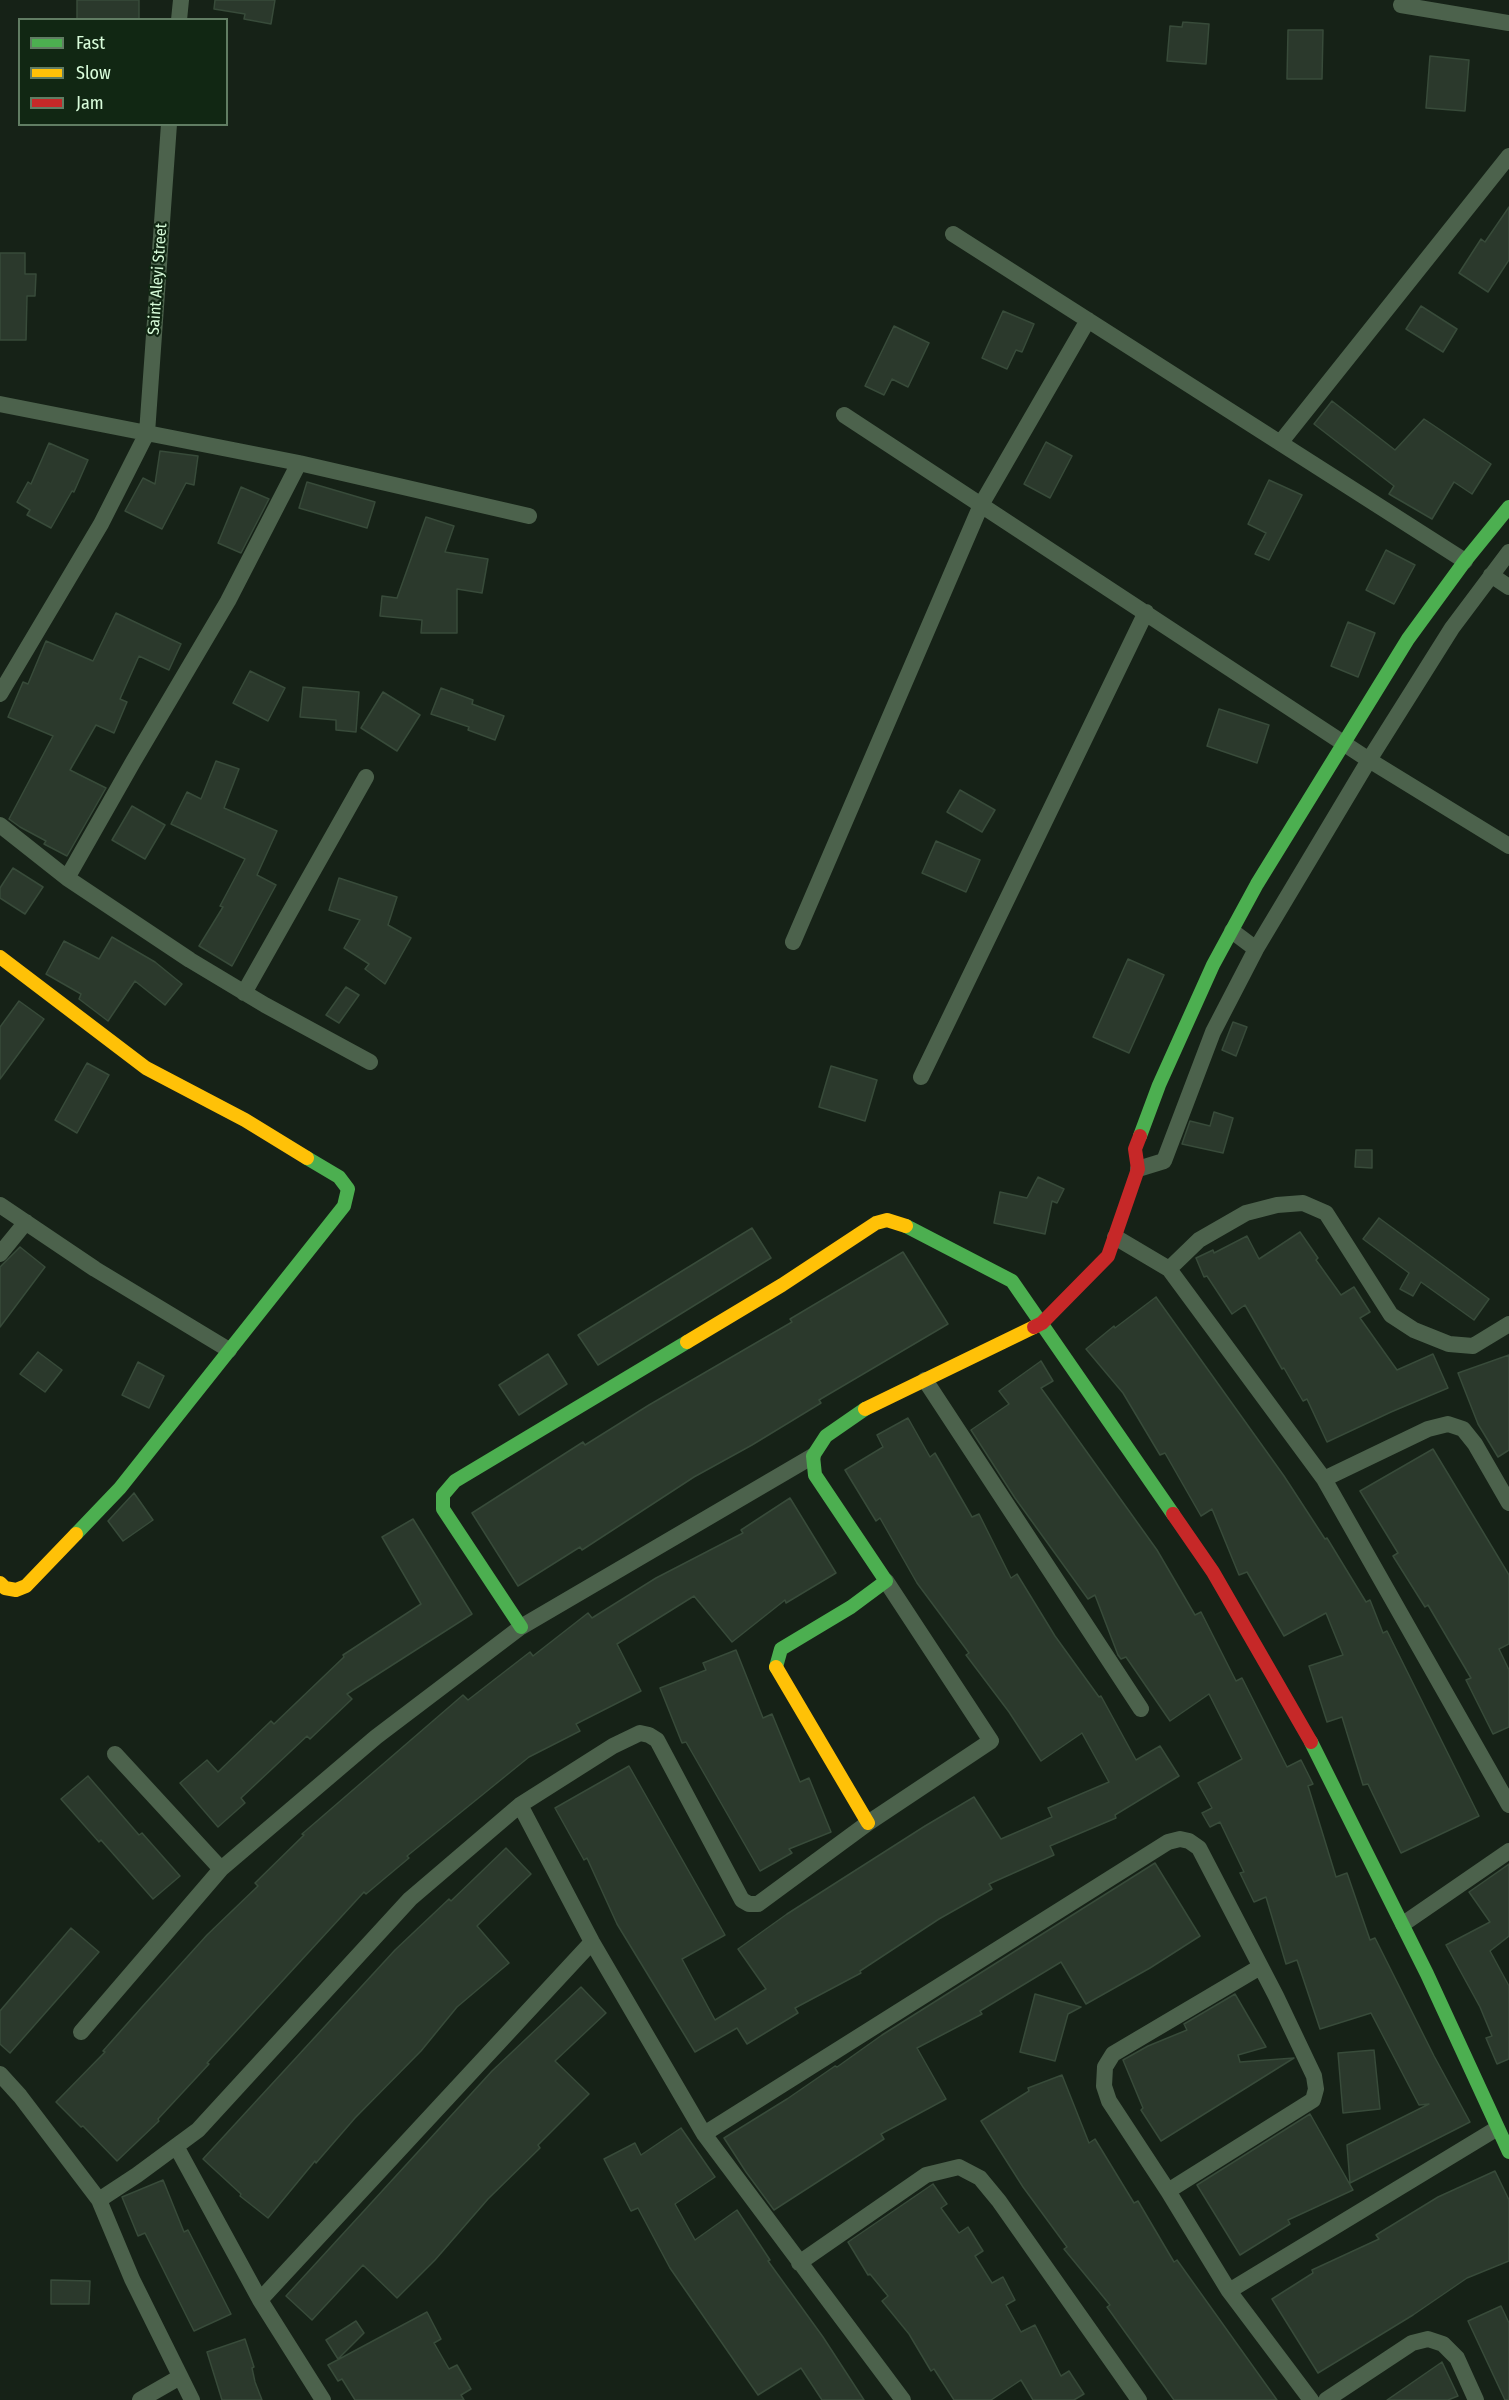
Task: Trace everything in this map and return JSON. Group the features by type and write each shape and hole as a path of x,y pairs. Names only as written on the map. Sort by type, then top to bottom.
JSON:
{"street":[{"path":"179,18 182,0"},
{"path":"1401,5 1509,22"},
{"name":"Saint Aleyi Street","path":"147,433 169,126"},
{"path":"1280,443 1509,156"},
{"path":"953,234 1465,561"},
{"path":"793,942 981,505 1088,320"},
{"path":"0,404 299,463 529,516"},
{"path":"844,415 1369,760 1509,846"},
{"path":"0,694 101,524 147,433"},
{"path":"67,879 228,601 299,463"},
{"path":"81,2032 221,1869 376,1737 521,1627 813,1456 826,1436 862,1410 1042,1323 1108,1256 1138,1169 1135,1149 1159,1085 1213,965 1257,884 1408,639 1465,561 1509,507"},
{"path":"1138,1169 1164,1161 1213,1032 1256,949 1369,760 1452,628 1509,552"},
{"path":"1491,575 1509,587"},
{"path":"921,1077 1146,612"},
{"path":"244,993 366,777"},
{"path":"0,825 67,879 190,960 244,993 370,1062"},
{"path":"1232,931 1256,949"},
{"path":"0,957 146,1068 198,1093 254,1126 339,1177 348,1189 344,1206 120,1488 26,1586 16,1590 5,1588 0,1583"},
{"path":"1170,1269 1199,1240 1246,1214 1277,1205 1303,1203 1326,1213 1391,1315 1414,1330 1449,1344 1473,1346 1509,1324"},
{"path":"0,1205 95,1269 229,1350"},
{"path":"521,1627 443,1509 443,1495 455,1481 782,1285 876,1223 888,1220 907,1226 1012,1281 1213,1572 1318,1754 1427,1974 1496,2129 1509,2152"},
{"path":"0,1254 26,1222"},
{"path":"1115,1237 1170,1269 1324,1479 1509,1805"},
{"path":"925,1380 1141,1709"},
{"path":"1324,1479 1428,1429 1448,1424 1463,1429 1475,1444 1504,1482 1509,1503"},
{"path":"99,2200 138,2175 198,2130 410,1899 520,1805 613,1746 640,1733 657,1740 742,1900 749,1904 758,1904 868,1823 991,1741 815,1474 813,1456"},
{"path":"868,1823 776,1666 781,1649 851,1607 886,1581"},
{"path":"115,1754 221,1869"},
{"path":"520,1805 592,1942 704,2134 903,2400"},
{"path":"704,2134 1168,1842 1180,1839 1189,1841 1199,1848 1314,2076 1316,2089 1313,2100 1168,2191"},
{"path":"1402,1924 1509,1851"},
{"path":"260,2300 592,1942"},
{"path":"1260,1967 1113,2054 1105,2067 1104,2086 1109,2102 1168,2191 1229,2291 1311,2400"},
{"path":"0,2074 20,2096 99,2200 132,2278 192,2400"},
{"path":"1229,2291 1496,2129"},
{"path":"176,2146 260,2300 323,2400"},
{"path":"799,2263 926,2175 959,2167 980,2178 999,2200 1139,2400"},
{"path":"1326,2400 1412,2343 1428,2339 1443,2344 1456,2358 1476,2400"},
{"path":"140,2400 180,2377"}],"building":[{"path":"77,0 139,0 139,18 77,18"},
{"path":"215,0 275,0 271,24 244,19 245,14 214,9"},
{"path":"1183,22 1209,24 1206,64 1167,61 1170,26 1182,27"},
{"path":"1288,30 1323,30 1322,79 1287,79"},
{"path":"1430,56 1469,60 1465,111 1426,108"},
{"path":"1509,207 1509,260 1488,292 1459,273 1481,239 1485,242"},
{"path":"0,253 25,253 25,274 36,274 35,296 27,296 26,340 0,340"},
{"path":"1421,306 1457,329 1443,352 1406,329"},
{"path":"1003,311 1034,324 1022,352 1016,350 1007,369 982,358"},
{"path":"894,326 929,343 908,387 892,379 884,395 865,386"},
{"path":"1332,401 1395,450 1424,419 1491,464 1472,494 1454,482 1432,519 1389,494 1394,486 1314,424"},
{"path":"1046,442 1072,456 1050,498 1024,484"},
{"path":"49,443 88,460 74,492 72,491 51,528 27,515 30,510 17,502 28,482 31,484"},
{"path":"160,451 198,456 194,485 186,483 162,529 125,511 143,478 155,484"},
{"path":"1269,480 1302,495 1269,560 1255,554 1266,533 1248,524"},
{"path":"307,482 375,502 367,528 299,508"},
{"path":"241,487 269,499 241,553 218,543"},
{"path":"426,517 454,526 445,552 488,559 482,593 457,589 457,633 421,633 422,620 380,616 382,596 397,598"},
{"path":"1386,550 1415,565 1394,604 1366,590"},
{"path":"116,613 181,644 169,670 139,656 120,699 127,702 114,733 96,725 70,770 106,788 67,856 44,844 46,841 9,819 53,736 8,717 23,682 28,684 46,641 93,661"},
{"path":"1348,622 1375,633 1358,677 1331,666"},
{"path":"250,671 285,688 268,721 233,703"},
{"path":"303,687 359,692 356,732 336,730 336,720 300,717"},
{"path":"441,688 473,700 472,704 504,716 495,740 468,730 469,727 431,714"},
{"path":"383,692 420,715 397,751 361,728"},
{"path":"1219,709 1269,725 1257,763 1207,746"},
{"path":"216,761 239,769 224,808 277,831 257,875 276,885 232,966 199,946 223,907 220,906 245,859 171,824 187,792 201,799"},
{"path":"960,790 995,810 982,832 947,812"},
{"path":"132,806 165,825 145,859 112,840"},
{"path":"936,841 980,860 966,892 922,873"},
{"path":"13,868 43,887 25,914 0,898 0,888"},
{"path":"339,878 397,897 388,925 411,938 385,984 365,969 369,964 344,948 360,920 329,910"},
{"path":"112,937 155,962 182,984 165,1005 135,981 108,1021 79,999 81,994 46,974 64,941 99,959"},
{"path":"1128,959 1164,975 1129,1053 1093,1037"},
{"path":"346,987 359,995 339,1023 326,1015"},
{"path":"19,1001 44,1019 0,1079 0,1027"},
{"path":"1233,1022 1247,1027 1236,1056 1222,1050"},
{"path":"87,1063 109,1075 77,1133 55,1120"},
{"path":"831,1066 877,1080 865,1121 819,1107"},
{"path":"1214,1112 1233,1118 1223,1153 1182,1144 1190,1121 1210,1126"},
{"path":"1356,1150 1372,1150 1372,1168 1355,1167"},
{"path":"1038,1177 1064,1189 1057,1203 1052,1201 1045,1234 994,1223 1000,1192 1027,1198"},
{"path":"1379,1218 1489,1299 1474,1320 1421,1282 1413,1296 1400,1289 1409,1273 1363,1239"},
{"path":"752,1228 771,1258 598,1365 578,1335"},
{"path":"1300,1232 1318,1258 1316,1260 1341,1295 1354,1287 1370,1312 1360,1318 1397,1370 1433,1354 1448,1388 1327,1442 1307,1399 1303,1401 1245,1305 1232,1314 1207,1276 1204,1277 1196,1258 1213,1250 1214,1253 1247,1236 1259,1259"},
{"path":"20,1247 45,1267 0,1327 0,1267"},
{"path":"903,1252 948,1324 819,1400 821,1403 752,1445 694,1477 582,1550 580,1547 518,1586 472,1513 583,1442 585,1445 792,1322 790,1319"},
{"path":"1156,1297 1284,1476 1325,1539 1327,1538 1366,1602 1370,1600 1383,1633 1387,1631 1479,1816 1401,1853 1368,1784 1363,1785 1342,1717 1327,1722 1309,1666 1343,1655 1326,1613 1284,1636 1247,1572 1239,1575 1212,1509 1201,1516 1165,1453 1160,1455 1123,1393 1086,1349"},
{"path":"38,1352 62,1370 45,1392 20,1374"},
{"path":"548,1354 567,1384 519,1415 499,1385"},
{"path":"1509,1355 1509,1450 1498,1457 1478,1424 1458,1373"},
{"path":"1041,1361 1053,1381 1041,1388 1157,1550 1195,1615 1201,1612 1236,1681 1242,1678 1287,1767 1301,1760 1313,1784 1308,1786 1336,1877 1347,1873 1370,1940 1375,1938 1470,2122 1350,2183 1347,2145 1429,2104 1419,2105 1371,2013 1320,2029 1297,1960 1286,1964 1266,1897 1254,1902 1240,1873 1244,1872 1220,1822 1210,1827 1202,1813 1212,1808 1198,1783 1242,1759 1209,1694 1170,1721 1126,1657 1121,1659 1118,1655 1095,1595 1088,1599 1015,1498 971,1430 1009,1404 999,1391"},
{"path":"138,1362 164,1376 149,1408 122,1395"},
{"path":"908,1418 930,1457 935,1453 972,1517 979,1514 1011,1578 1017,1574 1055,1636 1099,1697 1101,1696 1136,1760 1160,1746 1179,1776 1115,1815 1116,1818 1050,1846 1054,1855 989,1884 992,1889 939,1919 860,1971 861,1973 795,2008 798,2013 747,2044 737,2028 695,2052 617,1924 587,1858 584,1860 555,1808 629,1766 725,1935 682,1959 715,2020 766,1989 738,1949 787,1914 925,1826 974,1797 1001,1839 1052,1817 1048,1808 1109,1782 1082,1733 1041,1761 1009,1712 966,1655 969,1653 917,1583 880,1518 876,1521 845,1470 883,1447 877,1435"},
{"path":"1433,1449 1509,1575 1509,1644 1499,1649 1509,1670 1509,1727 1493,1734 1466,1680 1471,1678 1428,1605 1425,1607 1393,1556 1398,1553 1360,1491"},
{"path":"134,1493 153,1520 123,1541 108,1521"},
{"path":"790,1498 836,1573 786,1603 785,1600 732,1642 694,1596 617,1644 641,1691 576,1724 580,1731 529,1757 407,1856 409,1858 366,1894 364,1892 207,2063 209,2064 158,2119 159,2121 117,2161 56,2102 105,2052 103,2051 207,1935 258,1886 255,1883 304,1835 302,1834 463,1695 468,1700 530,1652 533,1656 588,1613 592,1618 656,1578 743,1533 741,1530"},
{"path":"413,1519 472,1614 347,1694 352,1699 310,1739 307,1736 241,1798 245,1803 218,1827 180,1783 207,1760 218,1772 271,1721 274,1724 344,1657 343,1655 421,1604 382,1537"},
{"path":"736,1650 763,1718 772,1714 800,1782 809,1778 831,1832 789,1849 792,1853 760,1871 686,1742 682,1743 660,1688 706,1670 703,1663"},
{"path":"88,1776 139,1835 142,1833 180,1876 153,1899 61,1799"},
{"path":"506,1848 531,1874 477,1926 509,1963 457,2007 421,2051 355,2118 316,2163 315,2161 268,2218 240,2196 241,2194 203,2159 395,1950 449,1899 451,1901"},
{"path":"1155,1863 1200,1936 1150,1968 1086,2004 1061,1962 980,2011 982,2014 917,2048 946,2099 881,2134 884,2139 774,2210 724,2138 835,2066 837,2067 882,2035"},
{"path":"1509,1864 1509,1936 1490,1951 1509,1986 1509,2059 1497,2064 1486,2038 1492,2036 1480,2007 1446,1945 1490,1922 1469,1892"},
{"path":"71,1928 99,1952 10,2053 0,2044 0,2011"},
{"path":"581,1987 606,2013 555,2061 589,2094 538,2145 540,2148 488,2199 435,2260 397,2298 363,2265 312,2320 286,2296 492,2071"},
{"path":"1035,1994 1081,2007 1068,2014 1055,2061 1020,2052"},
{"path":"1235,1994 1266,2047 1238,2055 1240,2062 1294,2058 1161,2141 1141,2110 1143,2108 1123,2060 1148,2046 1187,2030 1184,2024"},
{"path":"1374,2050 1380,2109 1343,2113 1338,2053"},
{"path":"1062,2075 1089,2143 1095,2139 1134,2203 1138,2201 1174,2262 1177,2260 1277,2400 1174,2400 1107,2307 1110,2305 1064,2249 1067,2247 1023,2187 981,2121 1029,2091 1028,2088"},
{"path":"1310,2114 1353,2190 1288,2220 1290,2224 1240,2255 1197,2185"},
{"path":"681,2128 715,2177 675,2204 695,2240 737,2210 770,2260 768,2261 823,2337 864,2400 822,2400 801,2368 758,2395 670,2268 638,2208 631,2211 604,2159 635,2143 641,2155"},
{"path":"1495,2171 1509,2200 1509,2261 1467,2278 1413,2315 1318,2373 1272,2299 1313,2273 1312,2270 1379,2239 1376,2235 1438,2197"},
{"path":"163,2180 184,2232 188,2230 231,2314 194,2331 145,2233 138,2236 122,2197"},
{"path":"933,2184 947,2204 941,2208 959,2233 968,2227 983,2251 975,2256 992,2283 1003,2277 1015,2300 1006,2305 1021,2332 1035,2325 1061,2376 1069,2371 1084,2394 1074,2400 1033,2400 1021,2380 991,2400 954,2400 934,2369 931,2371 909,2334 882,2301 888,2296 870,2274 868,2275 848,2242"},
{"path":"51,2280 90,2281 89,2304 51,2304"},
{"path":"1501,2306 1509,2323 1509,2400 1505,2400 1468,2321"},
{"path":"427,2312 441,2339 434,2343 449,2369 457,2365 471,2389 461,2395 464,2400 355,2400 342,2379 338,2381 328,2365"},
{"path":"356,2321 364,2333 338,2359 326,2340"},
{"path":"245,2339 254,2367 252,2368 255,2382 262,2400 222,2400 207,2352"},
{"path":"1442,2362 1458,2396 1448,2400 1387,2400"}],"traffic: fast":[{"path":"1140,1136 1159,1085 1213,965 1257,884 1408,639 1465,561 1509,507"},
{"path":"76,1534 120,1488 344,1206 348,1189 339,1177 307,1158"},
{"path":"906,1226 1012,1281 1173,1514"},
{"path":"521,1627 443,1509 443,1495 455,1481 687,1342"},
{"path":"776,1667 781,1649 851,1607 886,1581 815,1475 813,1456 826,1436 865,1409"},
{"path":"1311,1742 1427,1974 1509,2152"}],"traffic: slow":[{"path":"0,957 146,1068 245,1120 307,1158"},
{"path":"687,1342 782,1285 876,1223 887,1220 906,1226"},
{"path":"865,1409 1034,1327"},
{"path":"0,1583 5,1588 16,1590 26,1586 76,1534"},
{"path":"776,1667 868,1823"}],"traffic: jam":[{"path":"1034,1327 1042,1323 1108,1256 1138,1169 1135,1149 1140,1136"},
{"path":"1173,1514 1213,1572 1311,1742"}]}
